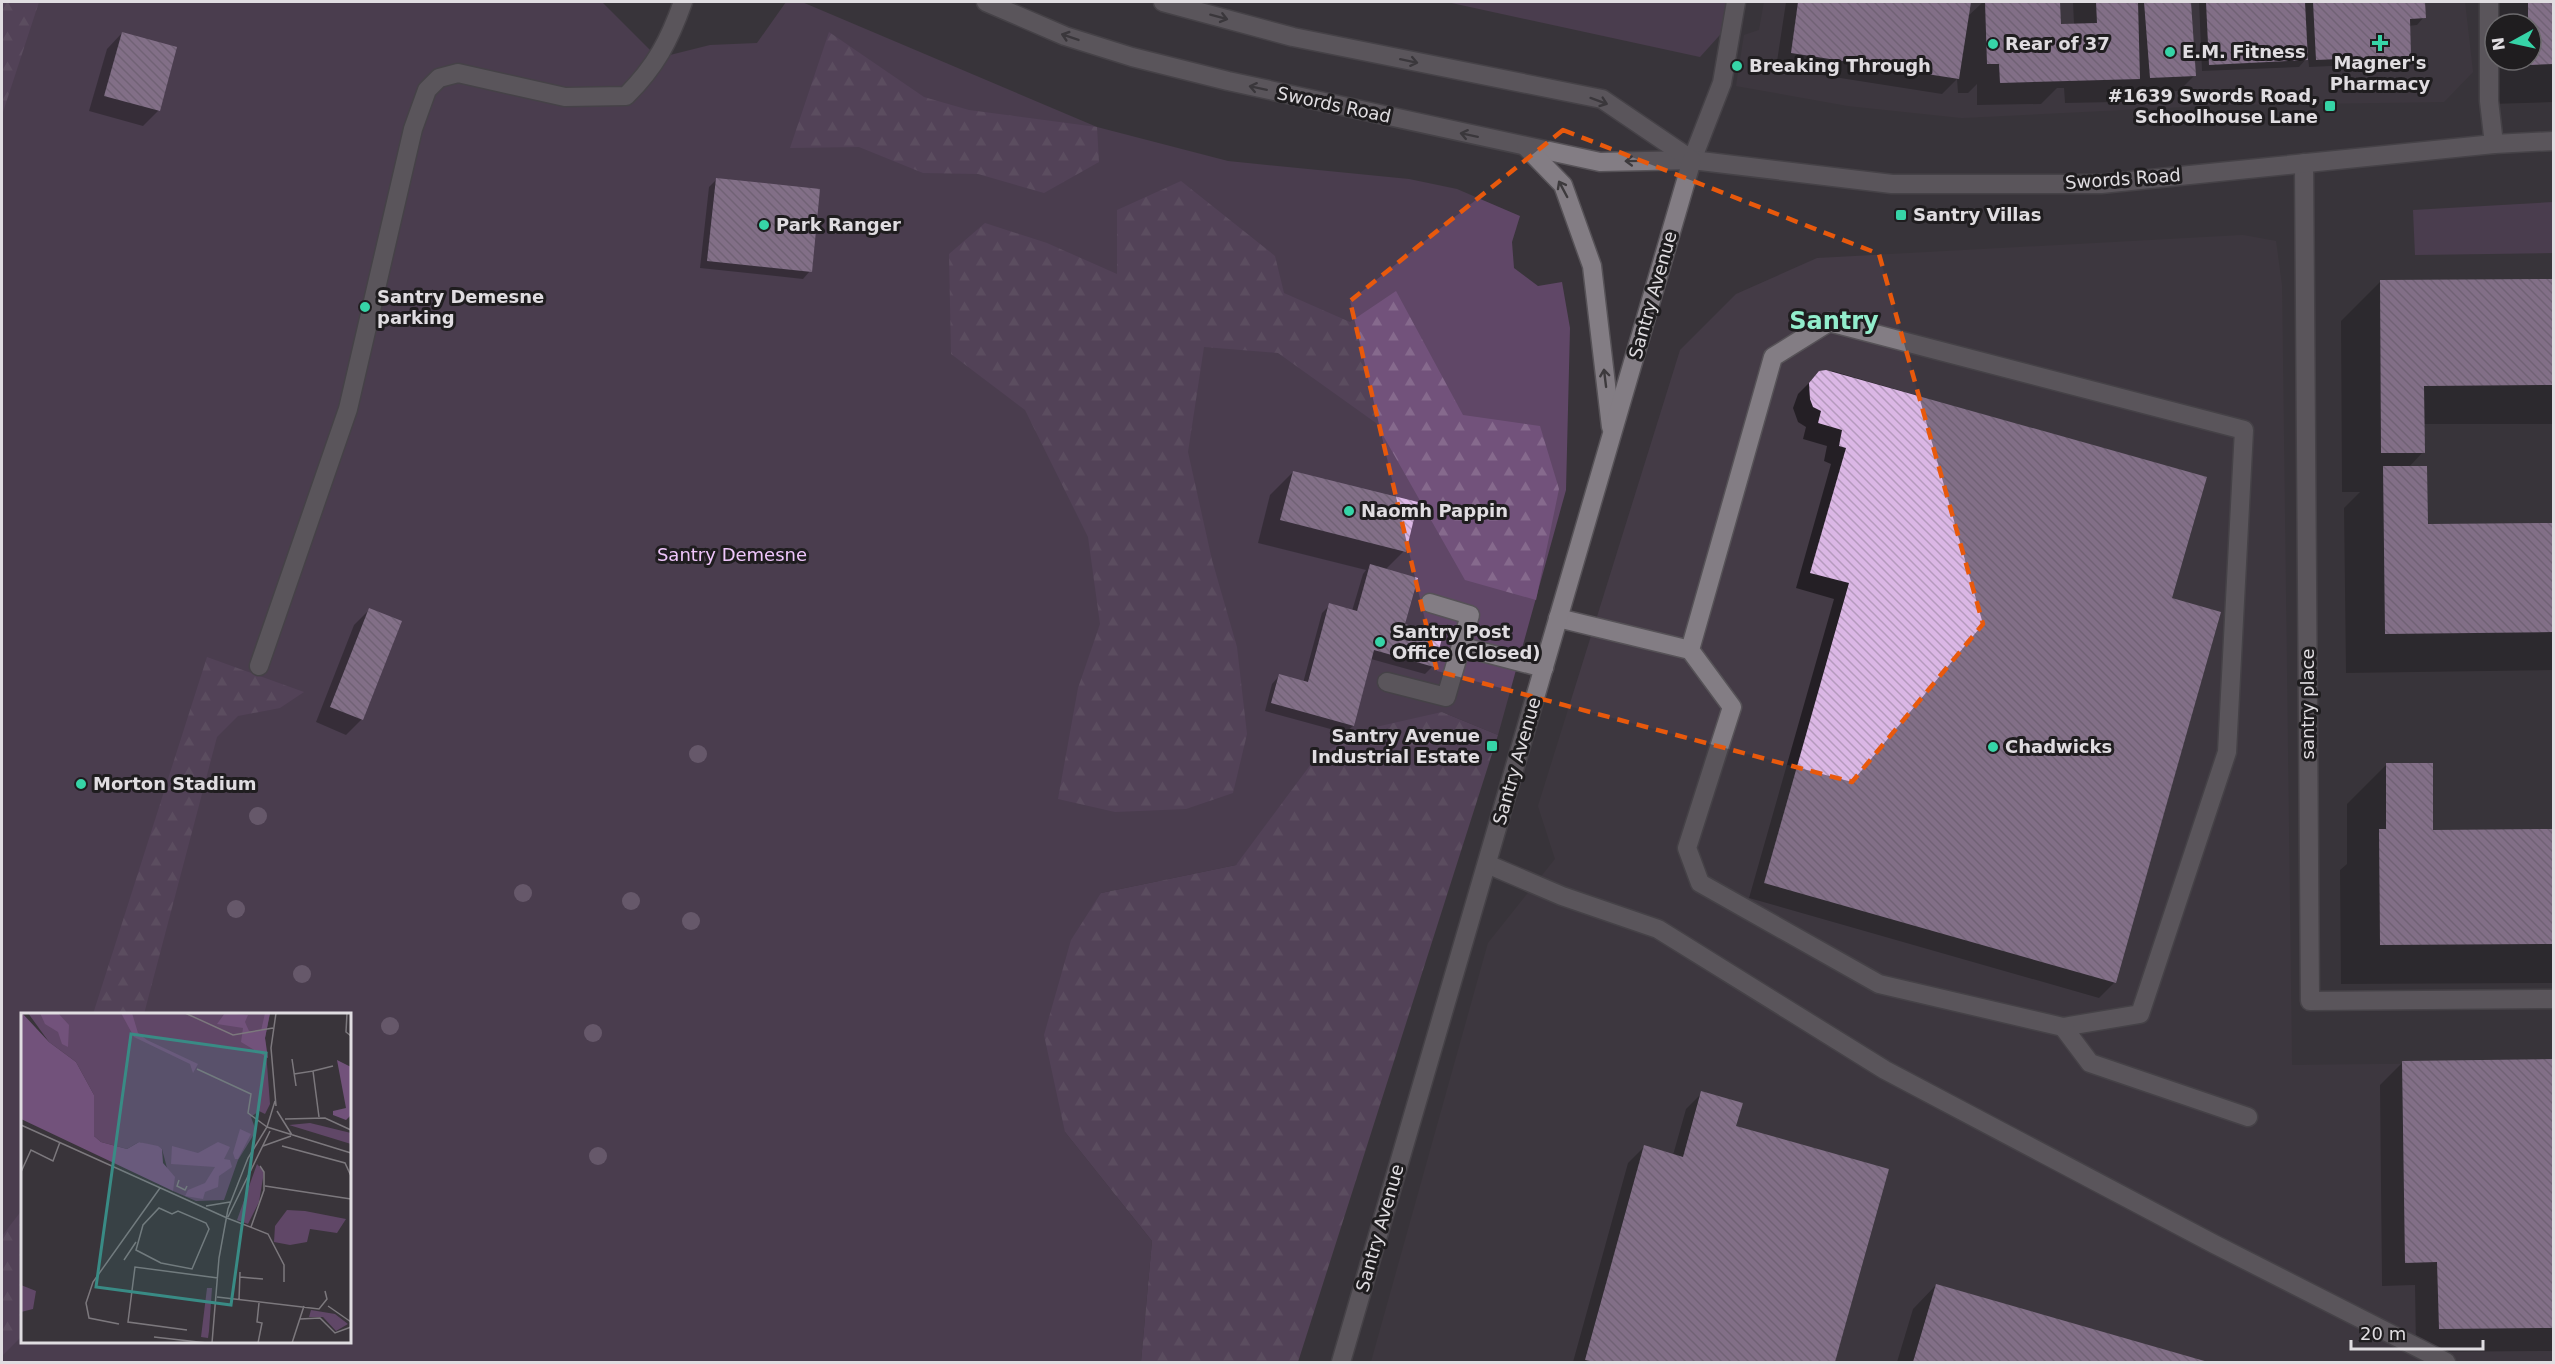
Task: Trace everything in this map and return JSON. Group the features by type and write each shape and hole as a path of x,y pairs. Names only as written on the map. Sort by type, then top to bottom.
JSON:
{"main road":[{"path":"259,666 348,410 413,129 427,90 439,78 458,73 565,97 626,96 650,72 670,37 683,2"},
{"name":"Swords Road","path":"986,2 1065,36 1132,57 1600,162 1692,160 1892,184 2101,183 2494,144 2553,141"},
{"name":"Swords Road","path":"1162,2 1293,37 1602,99 1692,160"},
{"name":"Santry Avenue","path":"1341,1362 1692,160 1722,83 1736,2"},
{"path":"2489,2 2489,101 2494,144"},
{"path":"1526,147 1563,185 1587,246 1592,266 1612,436"},
{"name":"santry place","path":"2304,163 2310,1001 2553,999"},
{"path":"1558,618 1690,650 1732,708 1687,848 1700,883 1879,984 2063,1027 2140,1014 2227,752 2244,430 1829,322 1773,357 1690,650"},
{"path":"1387,682 1446,698 1463,647 1470,615 1430,603"},
{"path":"1463,647 1544,668"},
{"path":"1487,864 1562,896 1658,929 1886,1070 2203,1238 2446,1362"},
{"path":"2063,1027 2090,1063 2248,1117"}],"highlighted area":[{"path":"1563,130 1879,254 1983,624 1852,782 1437,671 1350,301"}],"shaded area":[{"path":"1764,2 2465,2 2473,72 2444,102 2223,105 1962,118 1848,106 1736,86 1744,35 1759,30"},
{"path":"2243,235 2276,241 2282,286 2292,1065 2553,1062 2553,1362 1371,1362 1488,943 1555,859 1538,806 1680,350 1736,294 1817,258"}],"green space":[{"name":"Santry Demesne","path":"2,2 602,2 658,58 710,45 757,43 786,2 802,2 1097,127 1228,161 1409,179 1457,189 1520,216 1512,242 1514,268 1538,286 1562,282 1570,328 1566,490 1498,735 1442,712 1236,865 1101,893 1065,1132 1152,1241 1141,1362 2,1362"},
{"path":"2,2 39,2 2,115"},
{"path":"1447,2 1730,2 1728,26 1700,57"},
{"path":"829,32 924,97 969,110 1097,127 1099,162 1044,193 978,174 923,173 859,147 790,148"},
{"path":"1181,181 1275,256 1284,293 1350,322 1396,291 1463,415 1540,426 1559,489 1536,600 1465,580 1376,423 1278,353 1204,347 1188,452 1212,560 1237,647 1247,734 1233,793 1186,809 1115,812 1058,799 1078,688 1100,624 1088,537 1025,410 951,354 949,254 985,223 1047,243 1117,274 1117,210"},
{"path":"2553,202 2553,253 2415,255 2413,210"},
{"path":"207,657 304,692 280,708 238,716 217,737 144,1013 93,1013"},
{"path":"1442,712 1498,735 1298,1362 1141,1362 1152,1241 1065,1132 1044,1035 1071,940 1101,893 1236,865 1314,760 1358,731"},
{"path":"21,1211 21,1337 2,1356 2,1236"}],"building":[{"path":"1798,2 1971,2 1959,79 1791,53"},
{"path":"1985,2 2060,2 2061,24 2097,23 2096,2 2138,2 2140,79 2000,83 1999,64 1987,64"},
{"path":"2144,2 2191,2 2196,76 2150,78"},
{"path":"2206,2 2305,2 2308,60 2209,65"},
{"path":"2313,2 2425,2 2426,18 2410,19 2411,56 2316,60"},
{"path":"2528,2 2554,2 2554,64 2543,64 2543,12 2528,12"},
{"path":"122,32 177,47 160,111 104,96"},
{"name":"Park Ranger","path":"716,178 820,189 812,272 707,261"},
{"path":"2554,279 2554,385 2424,386 2425,453 2381,453 2380,280"},
{"name":"Chadwicks","path":"1826,370 2207,477 2172,598 2221,612 2116,983 1764,883 1849,583 1810,573 1846,448 1839,446 1842,430 1818,423 1821,411 1813,407 1810,399 1809,383 1819,371"},
{"path":"2383,466 2427,466 2428,524 2554,523 2554,632 2385,634"},
{"name":"Naomh Pappin","path":"1293,471 1418,502 1406,552 1280,520"},
{"name":"Santry Post Office (Closed)","path":"1370,564 1418,578 1405,624 1443,635 1434,667 1374,650 1354,726 1271,703 1279,674 1308,682 1329,603 1357,611"},
{"path":"369,608 402,621 363,720 330,707"},
{"path":"2386,763 2433,763 2433,830 2554,829 2554,944 2380,945 2379,829 2386,829"},
{"path":"2554,1059 2554,1328 2439,1329 2437,1262 2405,1263 2402,1061"},
{"path":"1701,1091 1743,1103 1736,1126 1889,1169 1835,1362 1595,1362 1585,1360 1644,1145 1683,1157"},
{"path":"1936,1284 2208,1362 1913,1362"}],"place":[{"name":"Magner's Pharmacy","path":"2380,43"},
{"name":"Rear of 37","path":"1993,44"},
{"name":"E.M. Fitness","path":"2170,52"},
{"name":"Breaking Through","path":"1737,66"},
{"name":"#1639 Swords Road, Schoolhouse Lane","path":"2330,106"},
{"name":"Santry Villas","path":"1901,215"},
{"name":"Park Ranger","path":"764,225"},
{"name":"Santry Demesne parking","path":"365,307"},
{"name":"Naomh Pappin","path":"1349,511"},
{"name":"Santry Post Office (Closed)","path":"1380,642"},
{"name":"Santry Avenue Industrial Estate","path":"1492,746"},
{"name":"Chadwicks","path":"1993,747"},
{"name":"Morton Stadium","path":"81,784"}],"district":[{"name":"Santry","path":"1834,321"}]}
